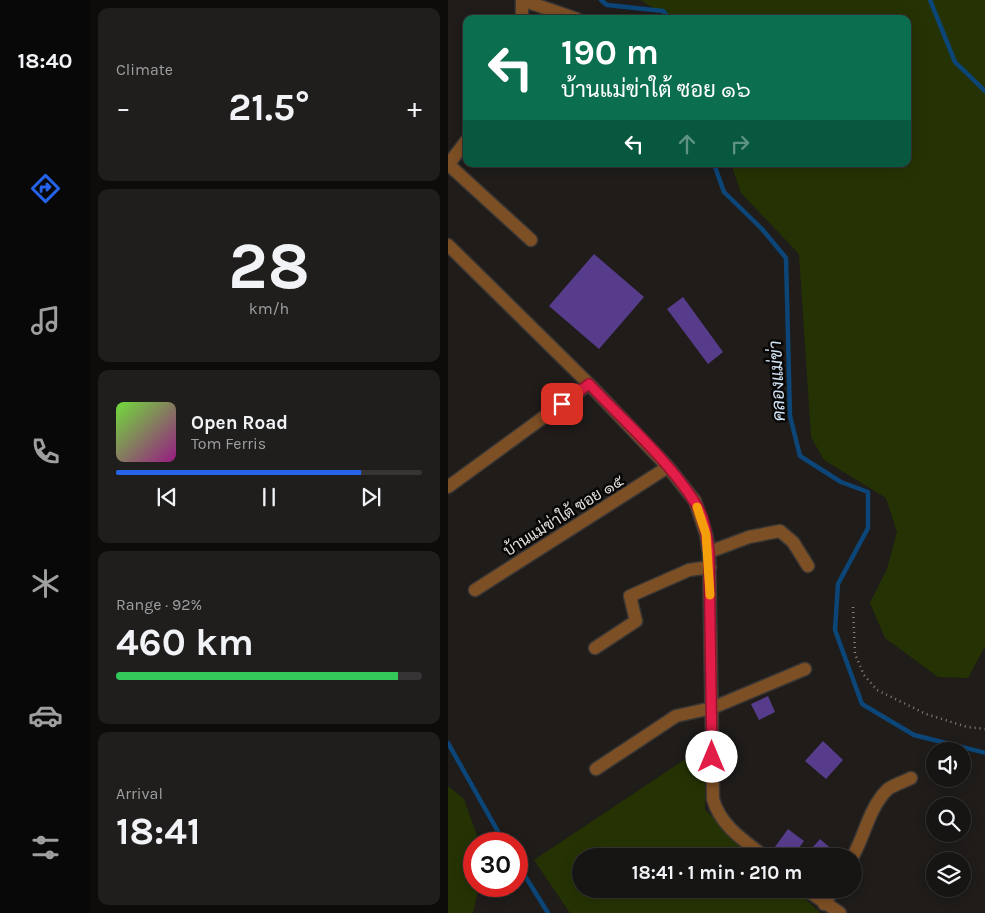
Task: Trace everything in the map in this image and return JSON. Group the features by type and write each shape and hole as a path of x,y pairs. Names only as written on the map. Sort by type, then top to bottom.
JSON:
{"street":[{"path":"522,15 522,0 565,15"},
{"path":"463,145 448,165 531,240"},
{"path":"448,246 589,384 668,467 695,501 706,534 710,567 712,790 715,808 726,824 754,848"},
{"path":"448,487 589,384"},
{"name":"บ้านแม่ข่าใต้ ซอย ๑๕","path":"474,590 668,467"},
{"path":"709,552 758,534 780,531 792,542 808,566"},
{"path":"595,648 636,621 630,596 689,570 710,567"},
{"path":"596,770 676,716 712,708 804,669"},
{"path":"858,848 870,816 887,789 911,778"},
{"path":"816,898 840,913"},
{"path":"824,904 828,898"}],"path":[{"path":"853,607 854,654 864,675 877,690 926,714 967,727 986,730"}],"green space":[{"path":"640,0 985,0 986,648 984,648 968,678 938,677 885,638 870,603 887,569 897,532 886,498 824,460 811,437 799,254 741,193 732,167 911,167 911,15 664,15"},
{"path":"705,746 705,810 748,848 572,848 572,898 804,898 821,913 570,913 534,860"},
{"path":"448,786 464,799 476,832 463,832 463,897 477,897 473,913 448,913"}],"building":[{"path":"594,254 644,297 599,349 549,306"},
{"path":"683,297 723,352 708,364 667,309"},
{"path":"768,696 775,712 759,720 751,704"},
{"path":"823,741 843,760 826,779 805,761"},
{"path":"788,829 804,841 799,848 774,848"},
{"path":"820,839 831,848 812,848"}],"waterway":[{"name":"คลองแม่ข่า","path":"601,0 607,5 663,11 666,15"},
{"path":"930,0 955,62 986,92"},
{"name":"คลองแม่ข่า","path":"715,167 724,192 762,229 786,258 790,416 800,456 841,482 868,492 868,528 838,584 835,630 862,704 914,735 986,753"},
{"path":"448,743 498,832"},
{"path":"528,881 548,913"}],"slow traffic":[{"path":"697,507 706,534 709,552 710,595"}],"route":[{"path":"562,404 589,384 668,467 695,501 706,534 710,567 712,757"}]}
